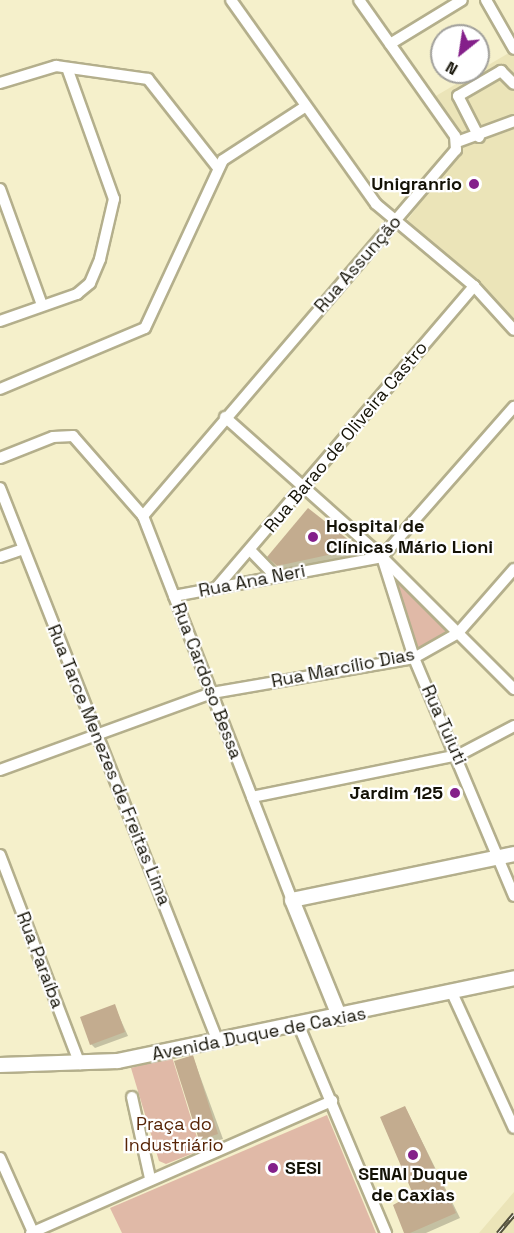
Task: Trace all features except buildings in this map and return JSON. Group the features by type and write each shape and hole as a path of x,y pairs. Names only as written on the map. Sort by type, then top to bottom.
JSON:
{"main road":[{"path":"292,900 507,856"},
{"name":"Rua Cardoso Bessa","path":"292,900 340,1018"},
{"name":"Avenida Duque de Caxias","path":"0,1065 80,1064 218,1042 453,995 514,978"}],"street":[{"path":"231,0 303,108 376,204 474,286 514,330"},
{"path":"359,0 457,142 479,137 514,121"},
{"path":"390,44 462,0"},
{"path":"486,0 514,49"},
{"path":"0,83 48,67 148,79 218,168"},
{"path":"0,321 77,294 90,282 114,208 109,180 67,68"},
{"path":"479,137 458,96 501,71 514,84"},
{"path":"0,389 145,328 218,168 230,155 303,108"},
{"name":"Rua Assunção","path":"143,516 225,417 450,160 457,142"},
{"path":"0,189 2,201 42,305"},
{"name":"Rua Barao de Oliveira Castro","path":"217,587 474,286"},
{"path":"382,557 514,407"},
{"path":"225,417 303,489 382,557 514,689"},
{"name":"Rua Cardoso Bessa","path":"0,458 53,437 73,436 143,516 292,900"},
{"name":"Rua Tarce Menezes de Freitas Lima","path":"0,488 218,1042"},
{"path":"0,556 23,549"},
{"path":"250,549 275,576"},
{"name":"Rua Ana Neri","path":"174,596 382,557"},
{"name":"Rua Tuiuti","path":"382,557 414,658 507,856 514,896"},
{"name":"Rua Marcílio Dias","path":"0,770 212,693 414,658 458,633 514,569"},
{"path":"252,797 459,755 514,726"},
{"name":"Rua Paraíba","path":"0,855 80,1064"},
{"path":"453,995 514,1128"},
{"path":"299,1026 386,1233"},
{"path":"132,1097 150,1178"},
{"path":"0,1158 32,1232 150,1178 332,1101"}],"shaded area":[{"name":"Unigranrio","path":"514,50 514,328 478,279 406,222 463,145 429,100 456,84 490,84 490,64"},
{"path":"514,1192 514,1233 479,1233"}],"green space":[{"path":"379,560 454,633 414,655"},
{"name":"Praça do Industriário","path":"172,1057 201,1150 166,1164 159,1161 131,1068"},
{"name":"SESI","path":"327,1115 376,1233 122,1233 110,1208"}],"railway":[{"path":"498,1233 514,1214"}],"place":[{"name":"Unigranrio","path":"474,184"},
{"name":"Hospital de Clínicas Mário Lioni","path":"313,537"},
{"name":"Jardim 125","path":"455,793"},
{"name":"SENAI Duque de Caxias","path":"413,1155"},
{"name":"SESI","path":"273,1168"}]}
